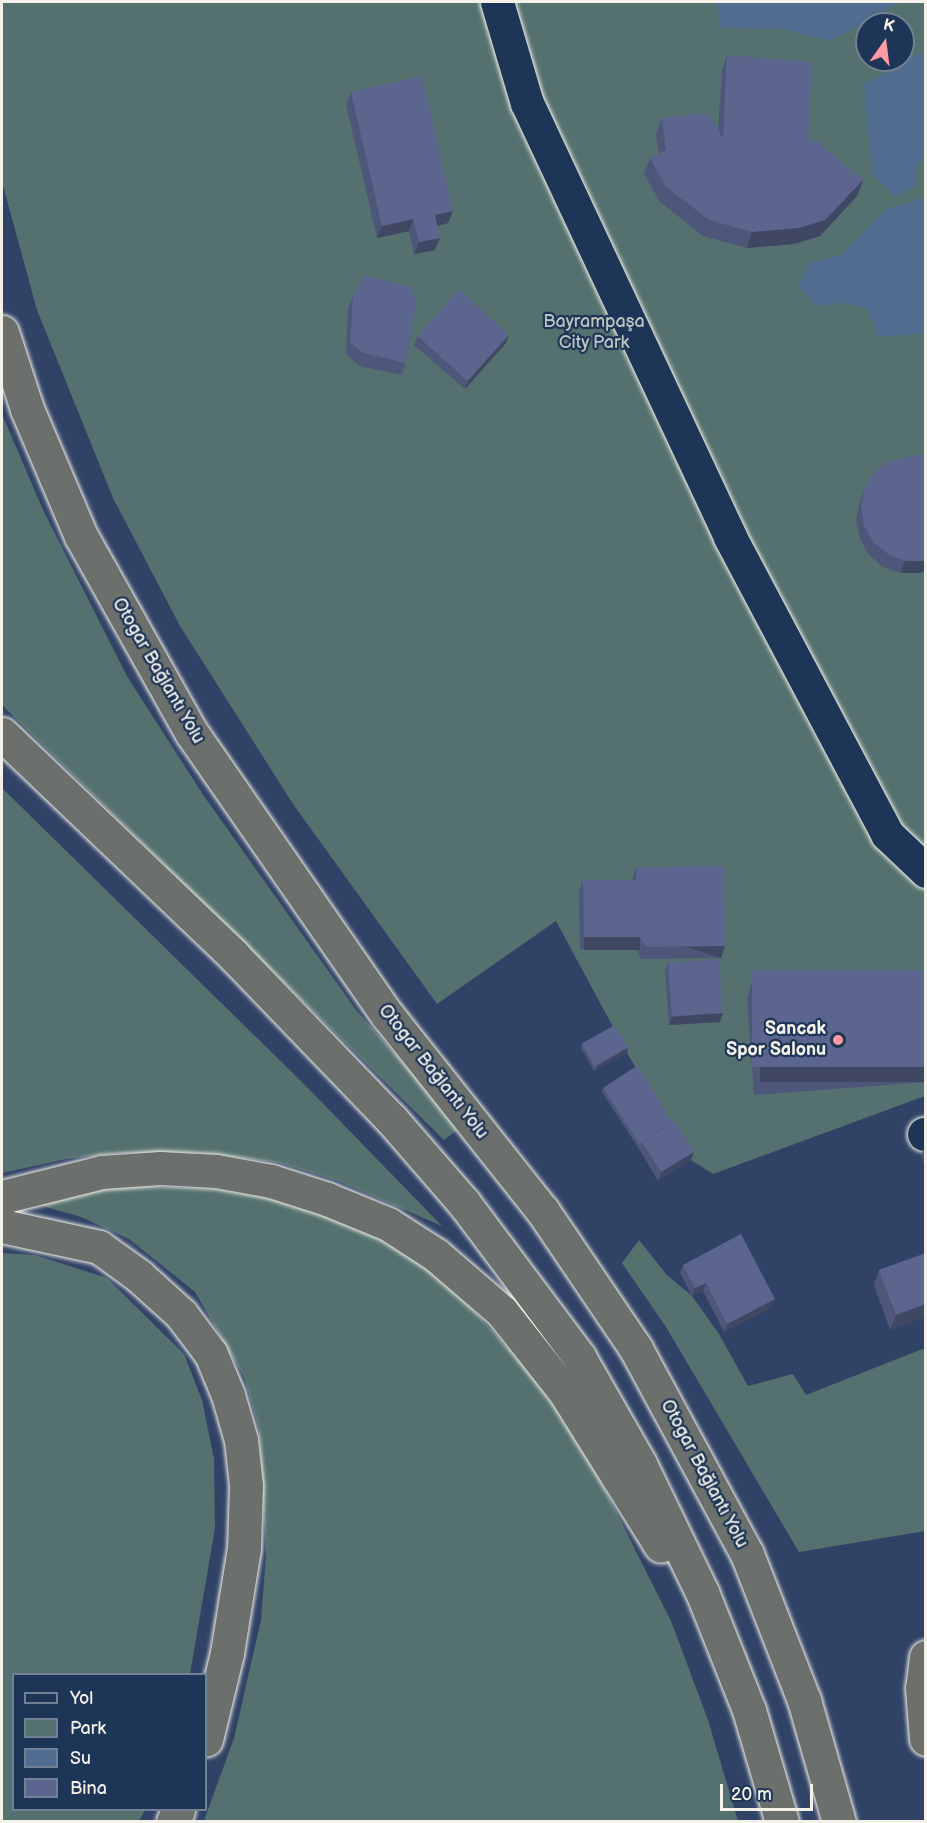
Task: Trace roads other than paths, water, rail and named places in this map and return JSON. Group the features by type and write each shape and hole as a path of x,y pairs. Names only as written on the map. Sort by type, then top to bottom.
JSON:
{"highway":[{"name":"Otogar Bağlantı Yolu","path":"2,332 27,409 81,536 191,732 388,1016 542,1210 642,1359 711,1482 776,1622 804,1701 839,1821"},
{"path":"2,734 234,956 392,1119 464,1203 579,1357 640,1464 702,1593 749,1710 782,1821"},
{"path":"2,1197 102,1172 160,1168 216,1171 271,1181 316,1195 388,1224 436,1255 502,1312 564,1392 662,1549 702,1593"},
{"path":"2,1226 99,1247 139,1276 181,1314 211,1354 228,1395 243,1452 246,1485 244,1548 227,1653 207,1735"},
{"path":"926,1657 926,1739"}],"lane":[{"path":"496,2 527,103 730,537 887,834 926,871"}],"water":[{"path":"717,2 901,2 883,12 855,12 855,27 830,41 782,29 721,28"},
{"path":"925,52 925,153 916,168 916,186 895,197 872,174 864,84 889,72 915,72 915,56"},
{"path":"925,197 925,333 879,337 866,308 845,303 815,306 799,285 808,264 842,254 885,210"}],"place":[{"name":"Sancak Spor Salonu","path":"838,1040"}],"park label":[{"name":"Bayrampaşa City Park","path":"594,333"}]}
